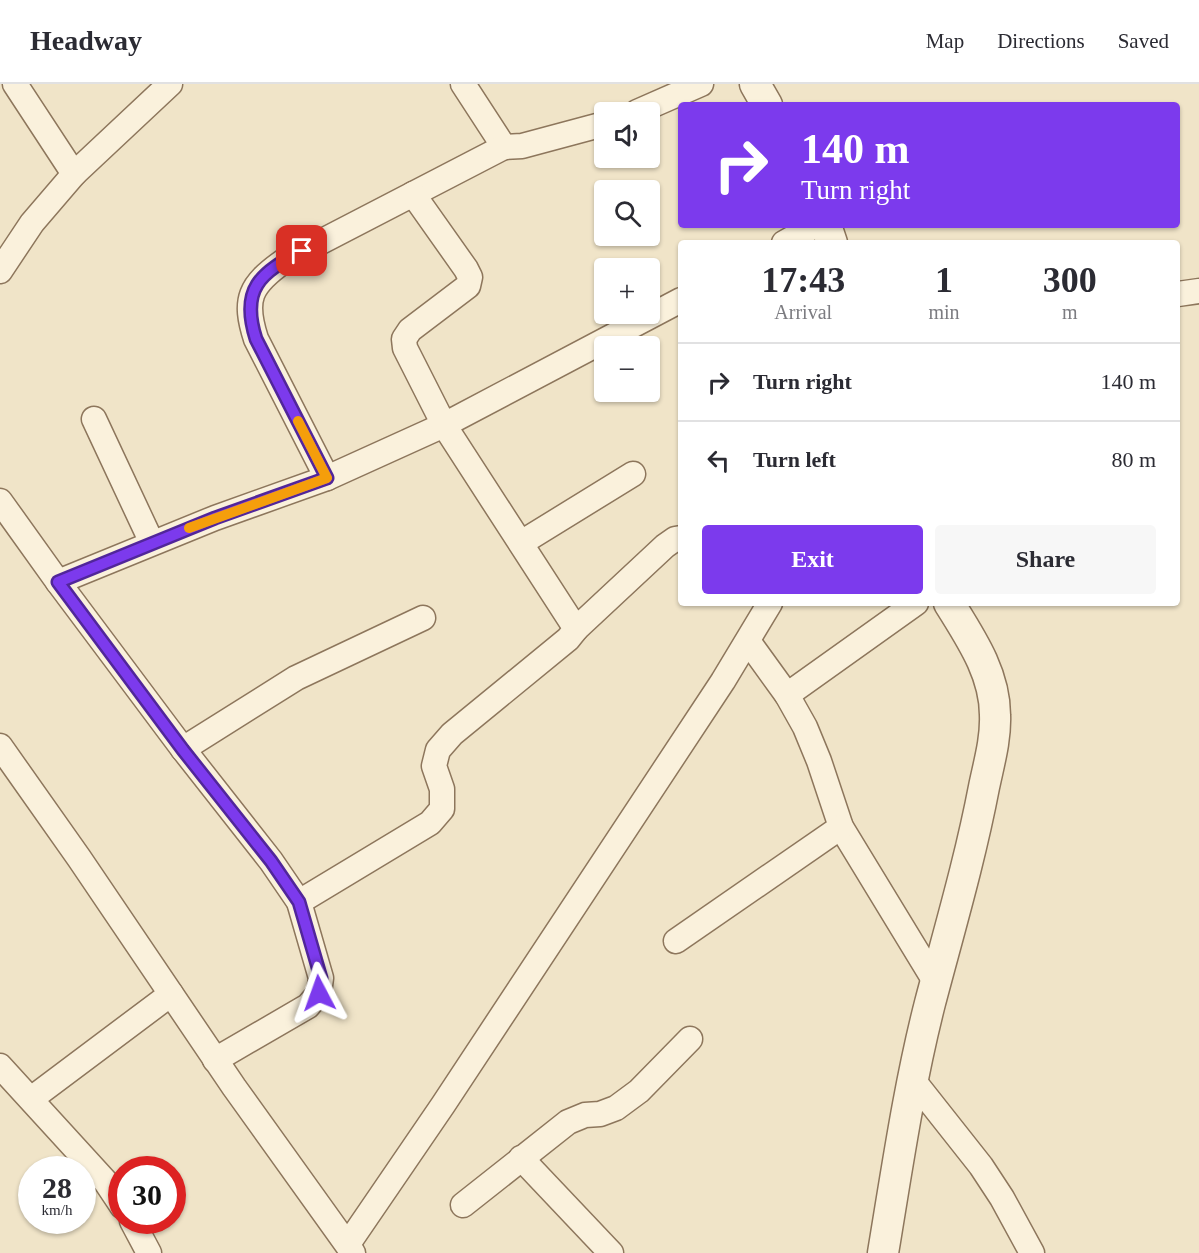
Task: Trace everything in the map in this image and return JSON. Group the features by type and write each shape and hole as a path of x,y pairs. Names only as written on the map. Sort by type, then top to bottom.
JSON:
{"street":[{"path":"15,84 74,174"},
{"path":"463,84 504,147"},
{"path":"660,102 701,84"},
{"path":"755,84 765,102"},
{"path":"0,271 32,223 74,174 159,88"},
{"path":"327,478 256,339 250,320 250,299 262,276 284,261 504,147 522,146 594,126"},
{"path":"413,194 470,277 468,286 410,330 404,339 405,348 444,425 576,629"},
{"path":"789,240 811,228"},
{"path":"1180,294 1199,291"},
{"path":"58,582 152,543 327,478 444,425 678,302"},
{"path":"94,418 152,543"},
{"path":"521,543 633,474"},
{"path":"3,514 58,582 183,750 271,861 299,902 321,978 319,993 308,1006 215,1060"},
{"path":"299,902 430,823 442,808 442,789 434,766 438,750 452,734 568,639 665,546 678,538"},
{"path":"787,695 912,606"},
{"path":"884,1253 913,1080 972,848 994,736 995,713 991,685 981,657 951,606"},
{"path":"0,746 79,858 215,1060 350,1249 748,641 762,607"},
{"path":"183,750 296,678 423,618"},
{"path":"748,641 787,695 805,727 841,827 936,983"},
{"path":"676,941 841,827"},
{"path":"31,1099 171,994"},
{"path":"463,1205 568,1122 585,1115 600,1114 616,1108 639,1091 690,1039"},
{"path":"0,1066 108,1185"},
{"path":"913,1080 981,1166 1002,1198 1032,1253"},
{"path":"521,1158 611,1253"},
{"path":"139,1234 149,1253"}],"slow traffic":[{"path":"189,528 327,478 298,421"}],"route":[{"path":"302,251 262,276 250,299 250,320 256,339 327,478 215,518 58,582 183,750 271,861 299,902 321,978 319,993"}]}
